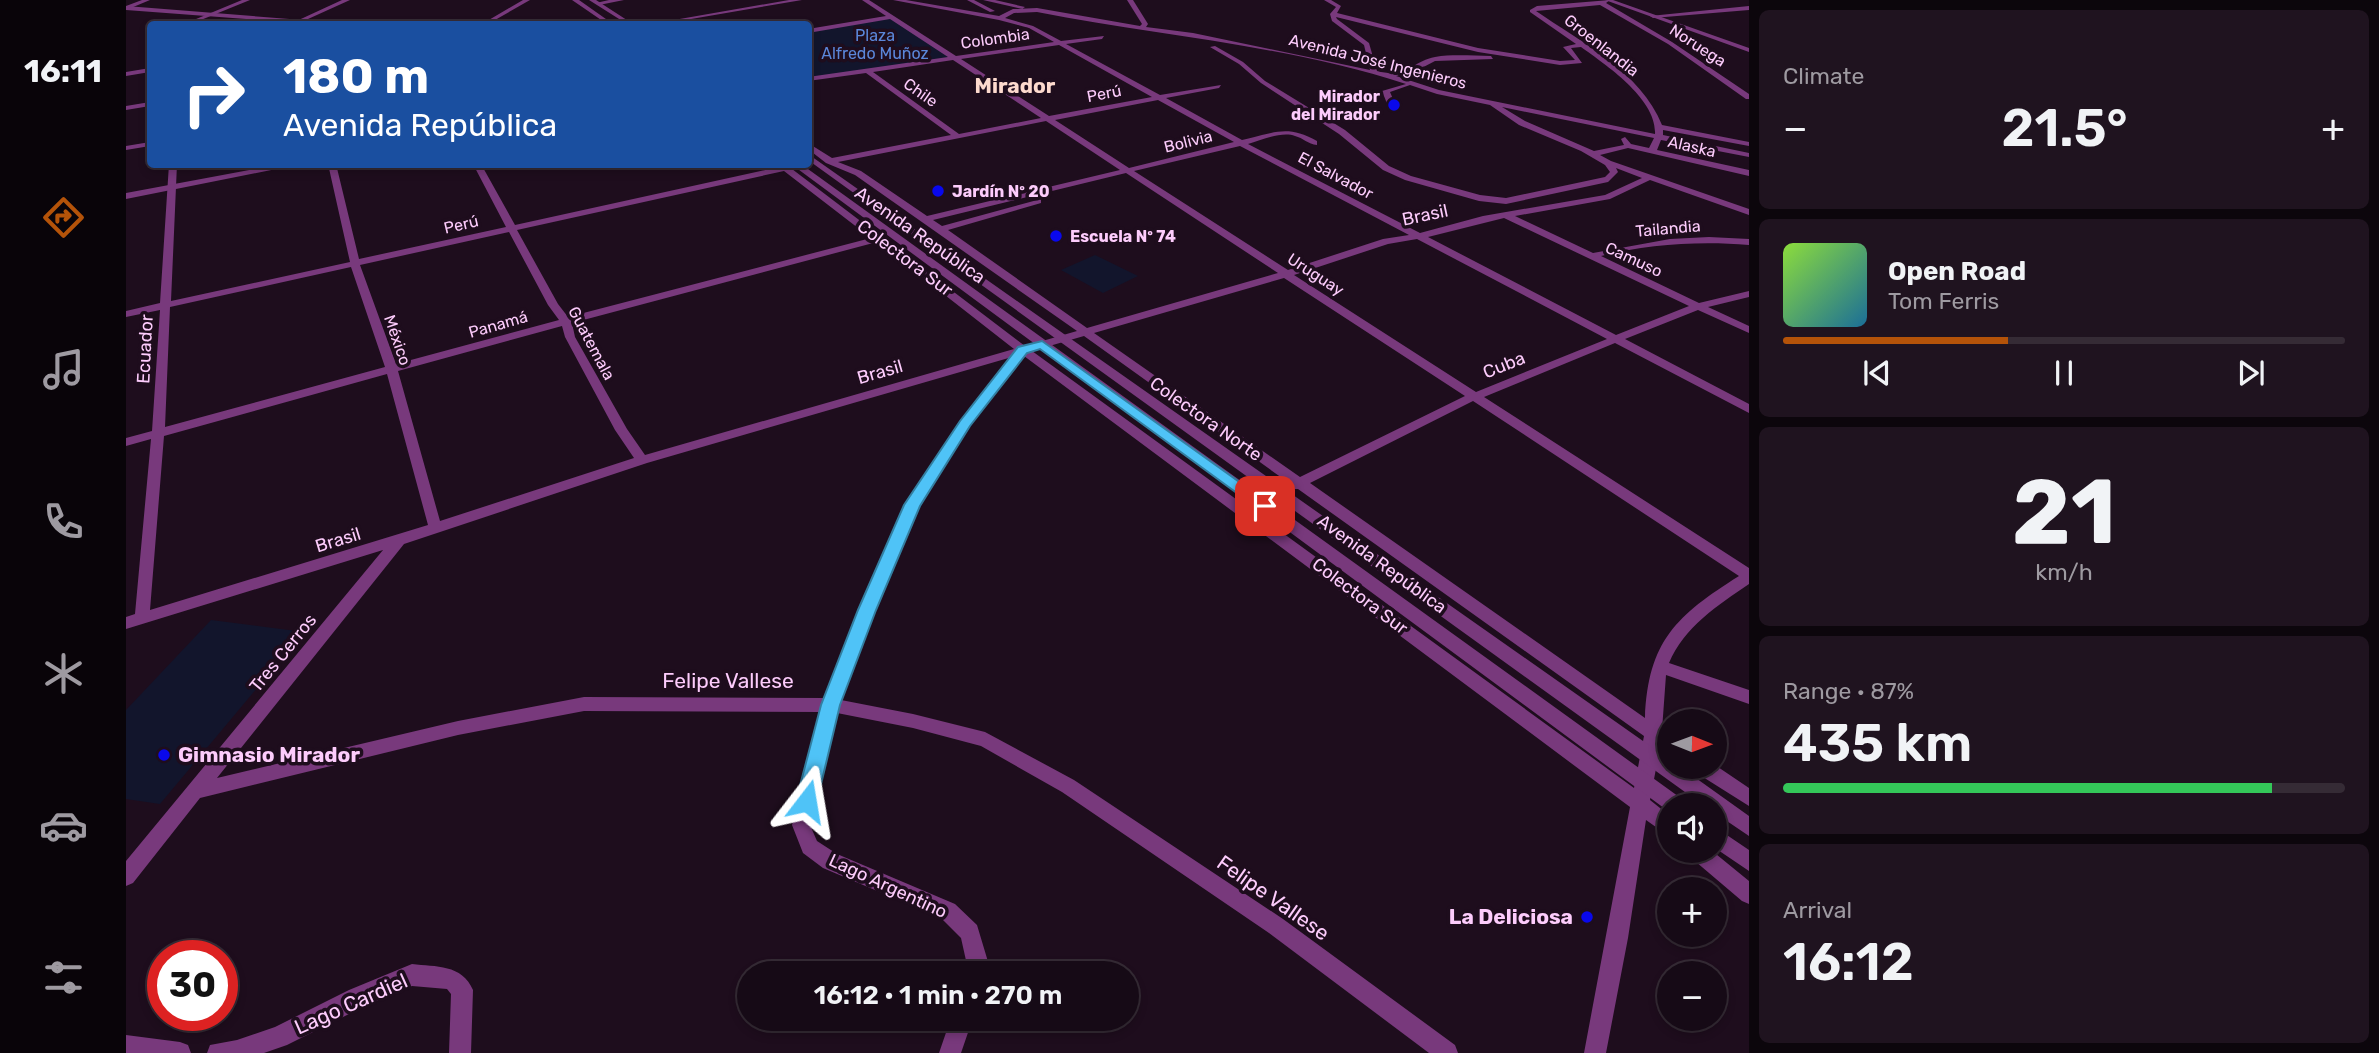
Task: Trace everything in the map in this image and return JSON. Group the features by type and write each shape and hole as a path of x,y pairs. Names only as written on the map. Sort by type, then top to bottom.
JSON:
{"street":[{"path":"126,9 147,0"},
{"path":"196,21 247,0"},
{"path":"300,21 347,0"},
{"path":"490,21 527,0"},
{"path":"575,0 606,21"},
{"path":"596,2 621,0"},
{"path":"672,21 799,0"},
{"name":"Uruguay","path":"865,0 1749,576"},
{"path":"896,0 1001,17"},
{"path":"970,0 1001,17"},
{"path":"986,0 1037,10"},
{"path":"1130,0 1145,23 1142,27"},
{"path":"1327,0 1339,7 1333,14"},
{"path":"1606,1 1748,49"},
{"name":"Groenlandia","path":"1606,1 1532,10 1584,45 1626,80 1655,116 1659,131"},
{"name":"Noruega","path":"1606,1 1749,97"},
{"path":"596,2 625,21"},
{"name":"Noruega","path":"1653,16 1749,8"},
{"path":"126,9 275,21"},
{"path":"126,9 231,21"},
{"name":"Avenida José Ingenieros","path":"1001,17 1013,11 1037,10 1286,52 1388,76 1431,90 1616,127 1659,131 1749,155"},
{"path":"1333,14 1458,46 1577,64 1580,60 1566,47 1584,45"},
{"path":"1333,14 1334,20 1367,44 1374,73"},
{"path":"812,30 892,17"},
{"name":"El Salvador","path":"1001,17 1031,27 1158,98 1749,410"},
{"path":"1103,23 1138,33 1302,64 1398,87 1431,90"},
{"name":"Colombia","path":"812,78 1102,37"},
{"path":"1213,47 1342,132 1386,168 1408,178 1479,198 1516,201 1608,179 1614,172 1608,163"},
{"path":"1388,76 1412,71 1434,59 1517,56"},
{"path":"126,74 147,70"},
{"name":"Chile","path":"866,70 958,137"},
{"path":"1392,106 1386,91 1398,87 1441,85 1466,92 1489,102 1522,123 1608,163 1749,212"},
{"name":"Perú","path":"812,161 830,161 1219,86"},
{"path":"1466,92 1499,95 1605,116"},
{"path":"126,108 147,104"},
{"path":"1646,124 1659,131 1749,144"},
{"path":"1592,154 1628,146 1616,127"},
{"path":"1652,151 1659,131"},
{"name":"Bolivia","path":"923,220 1287,132 1299,134 1314,143"},
{"path":"126,148 147,144"},
{"name":"Alaska","path":"1628,146 1749,173"},
{"name":"Colectora Norte","path":"812,148 830,161 858,173 1657,737"},
{"name":"Avenida República","path":"812,162 1065,337 1749,827"},
{"name":"Ecuador","path":"142,618 158,433 173,168"},
{"path":"126,196 275,168"},
{"name":"México","path":"333,168 355,264 392,370 435,527"},
{"name":"Guatemala","path":"479,168 553,305 566,321 570,337 621,430 642,460"},
{"name":"Perú","path":"126,314 776,168"},
{"name":"Avenida República","path":"793,168 1660,793"},
{"name":"Colectora Sur","path":"793,168 879,239 1023,350 1657,817"},
{"name":"Brasil","path":"126,623 399,540 642,460 1286,274 1386,241 1419,236 1505,215 1607,197 1648,178"},
{"name":"Bolivia","path":"939,230 1048,198 1068,184"},
{"path":"1732,206 1749,207"},
{"name":"Camuso","path":"1505,215 1749,330"},
{"name":"Panamá","path":"126,442 566,321 879,239"},
{"name":"Tailandia","path":"1591,256 1643,244 1683,240 1749,242"},
{"name":"Cuba","path":"1282,492 1475,396 1698,306 1749,294"},
{"name":"Lago Argentino","path":"977,961 970,932 948,911 830,861 810,847 801,825 831,705 867,610 912,505 965,424 1023,350"},
{"name":"Tres Cerros","path":"197,791 399,540"},
{"path":"1595,1053 1620,925 1638,802 1650,758 1660,666 1669,648 1689,623 1714,599 1749,576"},
{"path":"1660,666 1749,697"},
{"name":"Felipe Vallese","path":"197,791 458,728 584,704 831,705 913,721 985,740 1068,786 1276,926 1447,1053"},
{"path":"1720,779 1749,798"},
{"path":"126,876 197,791"},
{"path":"1727,845 1749,862"},
{"path":"1712,863 1749,894"},
{"name":"Lago Cardiel","path":"218,1053 237,1051 279,1037 357,998 412,975 452,979 462,990 460,1053"},
{"path":"950,1053 958,1031"},
{"path":"126,1046 180,1053"}],"green space":[{"name":"Plaza Alfredo Muñoz","path":"892,17 953,58 812,79 812,30"},
{"path":"1095,255 1138,276 1103,293 1061,270"},
{"name":"Gimnasio Mirador","path":"211,620 304,632 160,804 126,799 126,710"}],"place":[{"name":"Mirador del Mirador","path":"1394,105"},
{"name":"Jardín Nº 20","path":"938,191"},
{"name":"Escuela Nº 74","path":"1056,236"},
{"name":"Gimnasio Mirador","path":"164,755"},
{"name":"La Deliciosa","path":"1587,917"}],"district":[{"name":"Mirador","path":"1015,86"}],"route":[{"path":"807,801 831,705 867,610 912,505 965,424 1023,350 1042,345 1265,506"}]}
